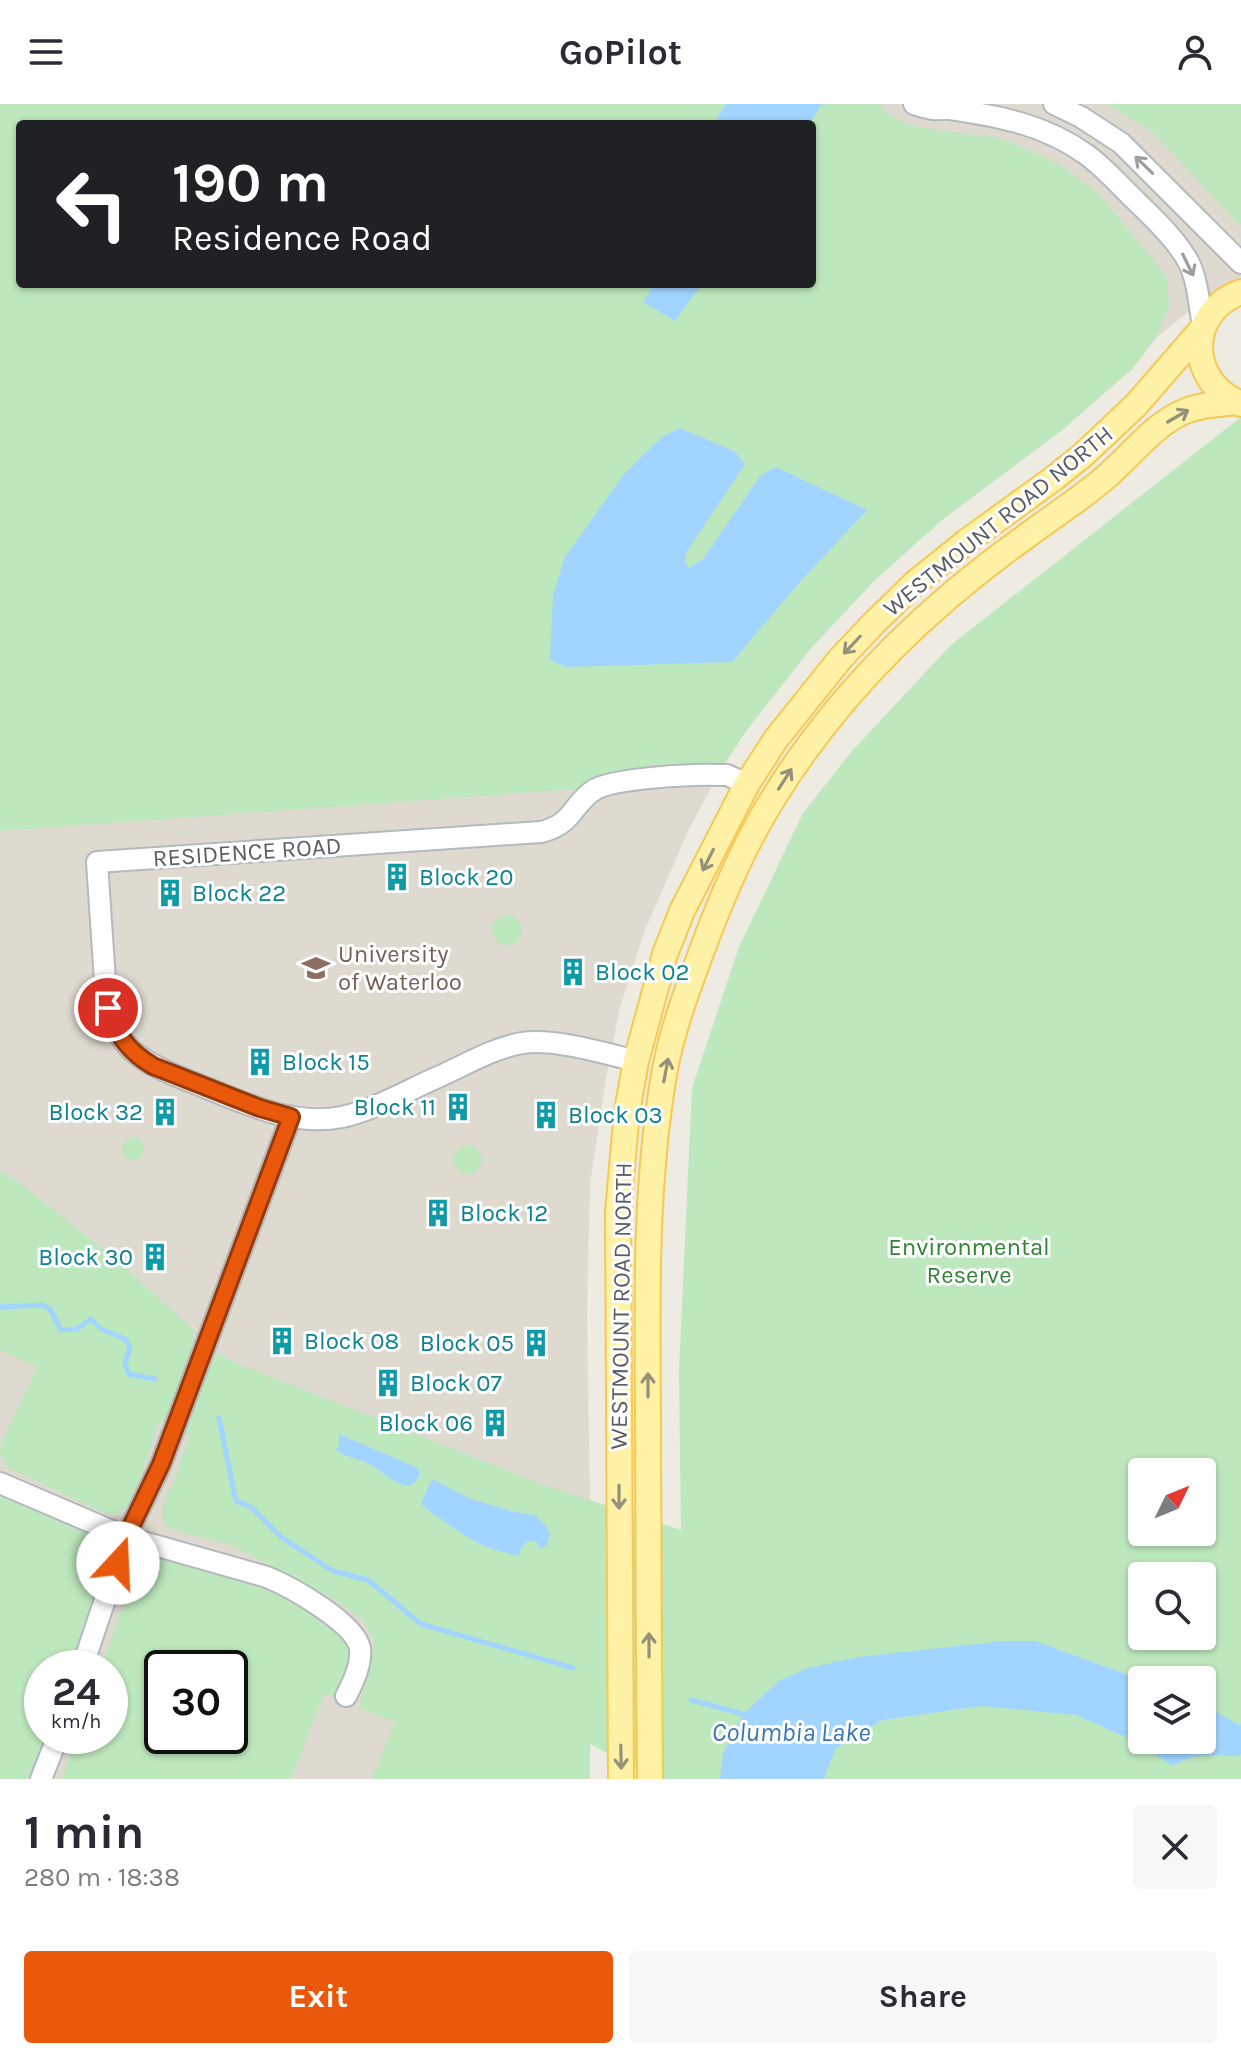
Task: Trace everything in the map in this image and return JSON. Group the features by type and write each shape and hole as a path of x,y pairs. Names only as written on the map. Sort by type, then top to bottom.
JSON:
{"main road":[{"name":"WESTMOUNT ROAD NORTH","path":"621,1779 618,1212 627,1111 636,1061 665,954 682,911 747,784 776,739 840,659 874,623 940,563 1083,455 1136,405 1203,328 1212,311 1224,300 1241,292"},
{"path":"1203,328 1199,347 1209,380 1221,393 1239,403"},
{"name":"WESTMOUNT ROAD NORTH","path":"650,1779 647,1257 652,1163 666,1066 686,990 719,905 772,799 792,769 839,707 903,636 993,559 1099,483 1172,418 1200,406 1239,403"}],"street":[{"path":"914,104 927,109 954,106 1044,130 1089,156 1150,215 1188,261 1203,328"},
{"path":"1054,104 1121,143 1241,263"},
{"name":"RESIDENCE ROAD","path":"636,1061 552,1043 525,1042 496,1051 359,1112 325,1119 291,1117 260,1108 153,1066 138,1056 119,1035 108,1008 97,862 541,832 562,823 586,796 610,783 713,774 727,775 747,784"},
{"path":"88,1650 126,1537 161,1464 291,1117"},
{"path":"0,1483 126,1537 267,1577 318,1604 353,1633 360,1648 359,1663 346,1696"},
{"path":"41,1779 51,1754"}],"shaded area":[{"name":"University of Waterloo","path":"0,104 1241,104 1241,279 1224,284 1158,336 1132,369 1062,430 943,519 874,581 811,648 746,731 690,827 645,930 620,1007 590,1184 587,1313 590,1779 0,1779"}],"green space":[{"path":"0,104 726,104 716,120 16,120 16,288 652,288 643,302 675,321 699,288 816,288 816,120 812,120 822,104 880,104 887,113 916,127 1013,143 1058,164 1099,194 1167,277 1169,306 1157,336 1132,369 1062,430 943,519 874,581 811,648 746,731 722,768 608,774 589,788 0,831","holes":["680,428 734,451 745,464 687,551 685,561 689,568 703,559 761,475 867,509 799,583 566,667 662,437"]},
{"path":"1108,104 1241,104 1241,226 1154,133"},
{"name":"Environmental Reserve","path":"1241,417 1241,1779 657,1779 590,1744 590,1779 372,1779 395,1722 359,1708 375,1644 364,1621 334,1599 229,1544 171,1529 163,1522 162,1507 190,1434 159,1421 129,1505 119,1513 106,1514 7,1467 0,1454 1,1444 37,1367 0,1350 0,1171 113,1257 195,1331 192,1339 238,1364 544,1485 681,1530 679,1371 692,1088 739,947 803,813 852,751 951,645"},
{"path":"507,915 518,919 522,930 518,941 507,945 496,941 492,930 496,919"},
{"path":"133,1138 141,1141 144,1149 141,1157 133,1160 125,1157 122,1149 125,1141"},
{"path":"468,1146 478,1150 482,1160 478,1170 468,1174 458,1170 454,1160 458,1150"},
{"path":"0,1489 95,1532 106,1544 109,1556 79,1650 24,1650 24,1754 41,1754 31,1779 0,1779"},
{"path":"159,1554 279,1591 343,1630 351,1644 352,1659 338,1699 324,1694 291,1779 62,1779 71,1754 128,1754 128,1650 107,1650 138,1565 146,1558"}],"water":[{"path":"726,104 822,104 812,120 716,120"},
{"path":"652,288 699,288 675,321 643,302"},
{"path":"680,428 734,451 745,464 687,551 685,561 689,568 703,559 761,475 776,467 867,510 732,662 566,667 550,660 553,595 565,557 624,474 662,437"},
{"path":"339,1434 409,1464 419,1470 419,1477 410,1486 405,1485 371,1465 336,1450"},
{"path":"432,1479 471,1499 535,1515 550,1533 547,1545 541,1549 536,1542 528,1541 519,1555 492,1549 469,1538 421,1503"},
{"name":"Columbia Lake","path":"1003,1641 1035,1641 1128,1675 1128,1738 1076,1715 981,1706 882,1720 835,1749 824,1779 720,1779 723,1754 743,1714 780,1680 808,1668 858,1657"},
{"name":"Columbia Lake","path":"1216,1712 1241,1726 1241,1754 1238,1756 1197,1756 1172,1766 1155,1754 1216,1754"}],"waterway":[{"path":"0,1307 42,1305 50,1309 61,1330 77,1329 91,1319 101,1329 125,1339 130,1348 125,1364 129,1374 155,1379"},
{"path":"219,1418 236,1501 251,1507 281,1537 333,1571 368,1580 421,1624 573,1668"},
{"path":"691,1700 743,1714"}],"place":[{"name":"Block 20","path":"397,877"},
{"name":"Block 22","path":"170,893"},
{"name":"University of Waterloo","path":"316,968"},
{"name":"Block 02","path":"573,972"},
{"name":"Block 15","path":"260,1062"},
{"name":"Block 11","path":"458,1107"},
{"name":"Block 32","path":"165,1112"},
{"name":"Block 03","path":"546,1115"},
{"name":"Block 12","path":"438,1213"},
{"name":"Block 30","path":"155,1257"},
{"name":"Block 08","path":"282,1341"},
{"name":"Block 05","path":"536,1343"},
{"name":"Block 07","path":"388,1383"},
{"name":"Block 06","path":"495,1423"}],"route":[{"path":"108,1008 119,1035 131,1051 153,1066 291,1117 161,1464 126,1537 118,1563"}]}
